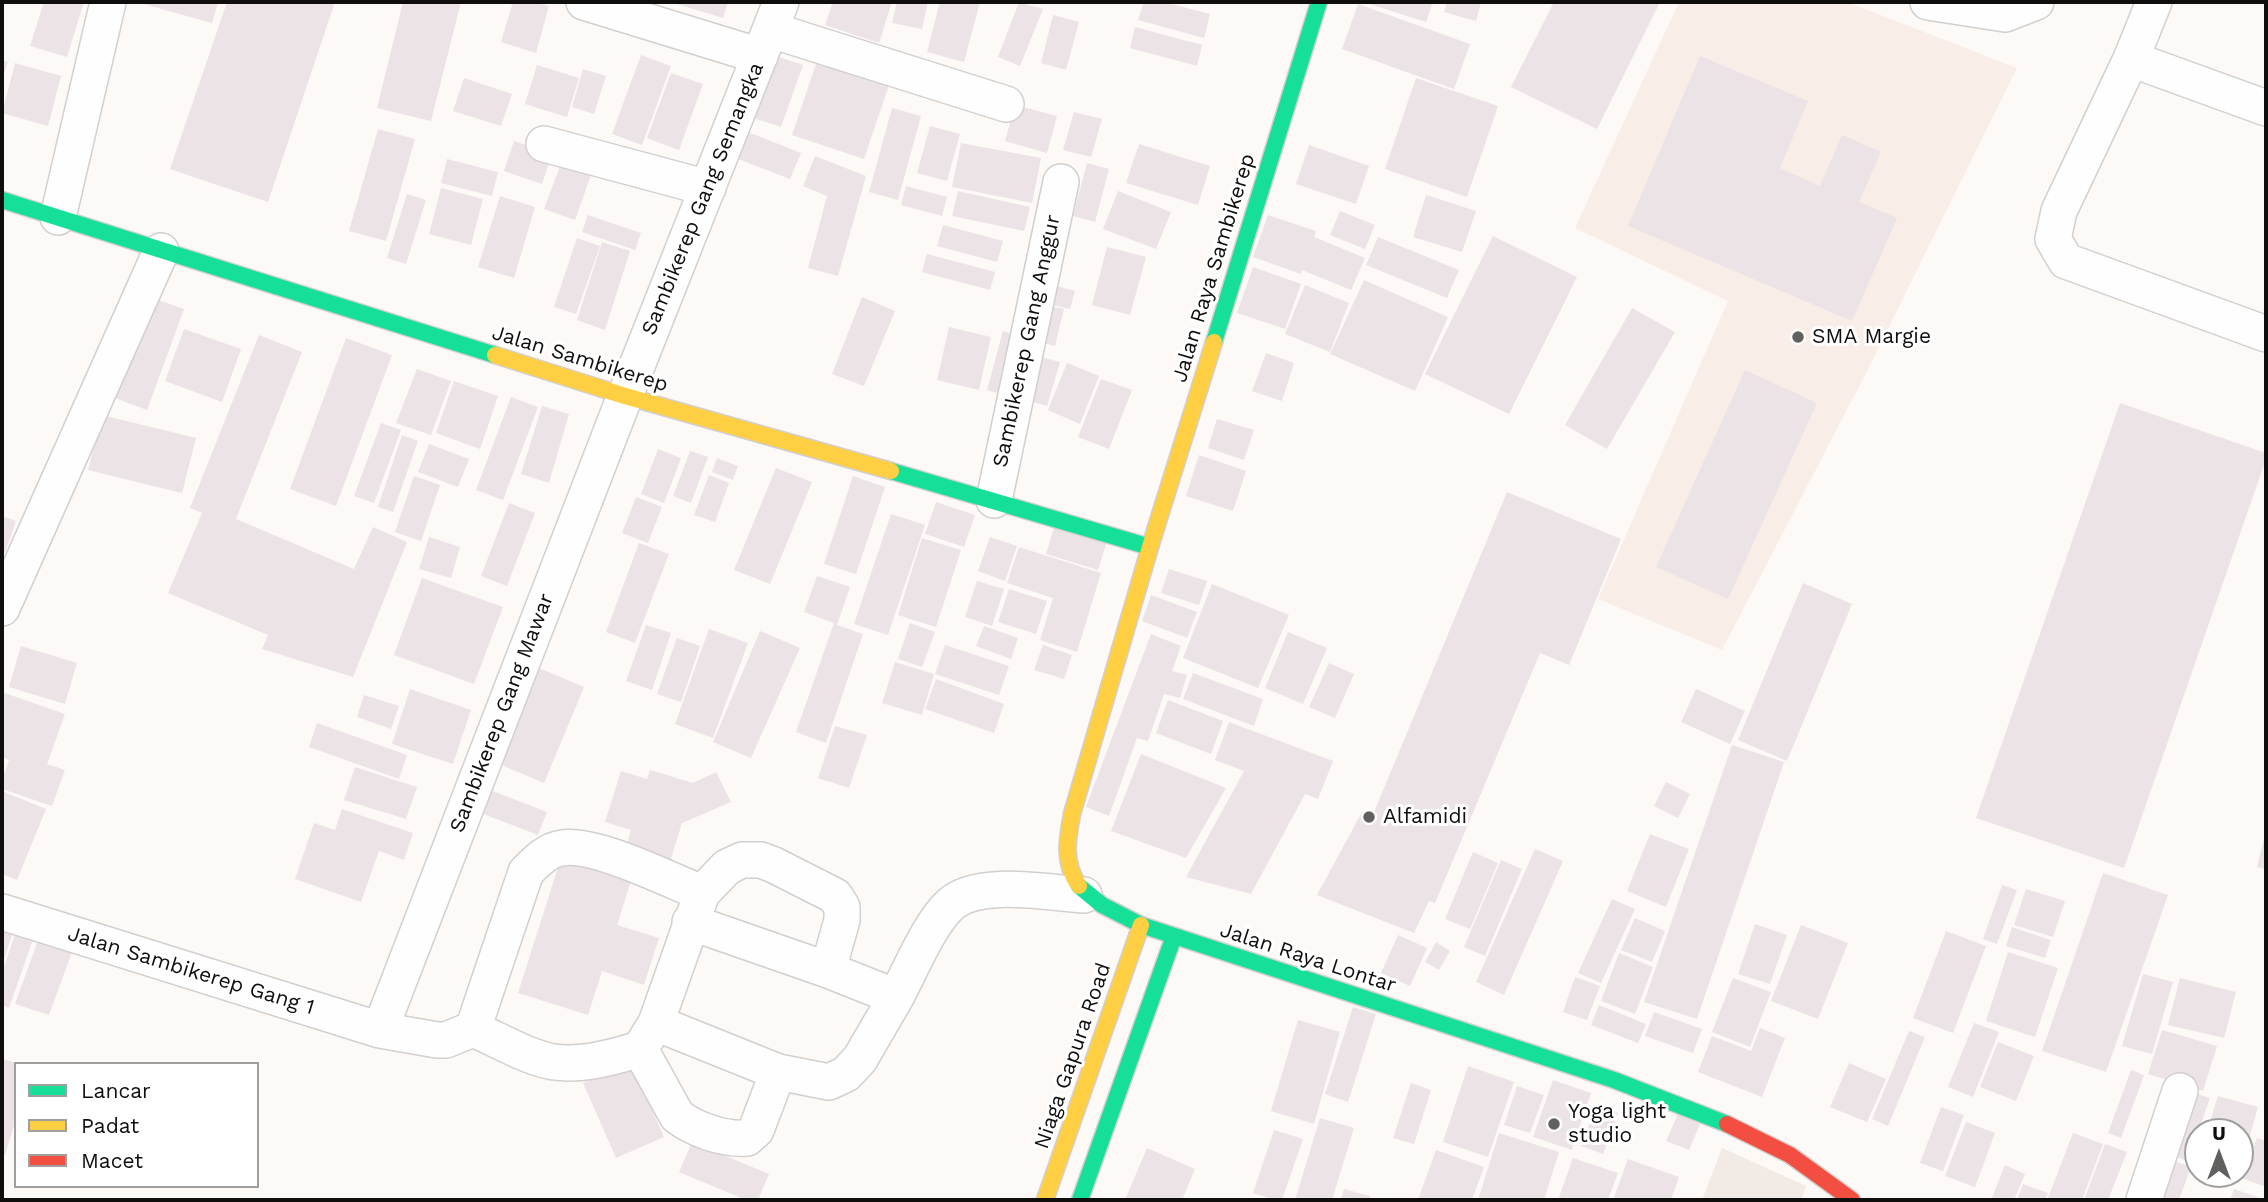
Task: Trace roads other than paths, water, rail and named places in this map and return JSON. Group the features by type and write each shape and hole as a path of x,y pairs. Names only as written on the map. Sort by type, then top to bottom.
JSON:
{"street":[{"path":"58,217 108,2"},
{"path":"584,2 771,29 1006,104"},
{"name":"Jalan Raya Sambikerep","path":"1150,547 1319,2"},
{"path":"1928,2 2004,13 2036,2"},
{"path":"2154,2 2131,59 2059,211 2053,239 2066,261 2266,334"},
{"name":"Sambikerep Gang Semangka","path":"625,396 771,29"},
{"path":"2131,59 2266,108"},
{"path":"544,144 708,188"},
{"name":"Sambikerep Gang Anggur","path":"994,500 1061,181"},
{"name":"Jalan Sambikerep","path":"2,200 625,396 1150,547"},
{"path":"2,608 161,251"},
{"name":"Sambikerep Gang Mawar","path":"380,1030 625,396"},
{"path":"1084,895 1071,872 1067,849 1072,814 1150,547"},
{"path":"828,970 842,920 842,907 835,896 761,860 742,860 727,867 696,908 648,1036 614,1057 580,1062 555,1062 473,1029 526,872 542,856 562,847 592,849 696,908 828,970 896,997"},
{"path":"648,1036 778,1073 829,1082 846,1074 860,1059 938,920 950,905 970,893 995,890 1084,895"},
{"name":"Jalan Raya Lontar","path":"1084,895 1141,925 1614,1080 1710,1117 1790,1155 1852,1200"},
{"name":"Jalan Sambikerep Gang 1","path":"2,912 380,1030 446,1040 473,1029"},
{"name":"Niaga Gapura Road","path":"1045,1200 1141,925"},
{"path":"1080,1200 1174,936"},
{"path":"648,1036 677,1116 686,1123 733,1139 747,1138 756,1130 778,1073"},
{"path":"2144,1200 2180,1091"}],"place":[{"name":"SMA Margie","path":"1798,337"},
{"name":"Alfamidi","path":"1369,817"},
{"name":"Yoga light studio","path":"1554,1124"}]}
